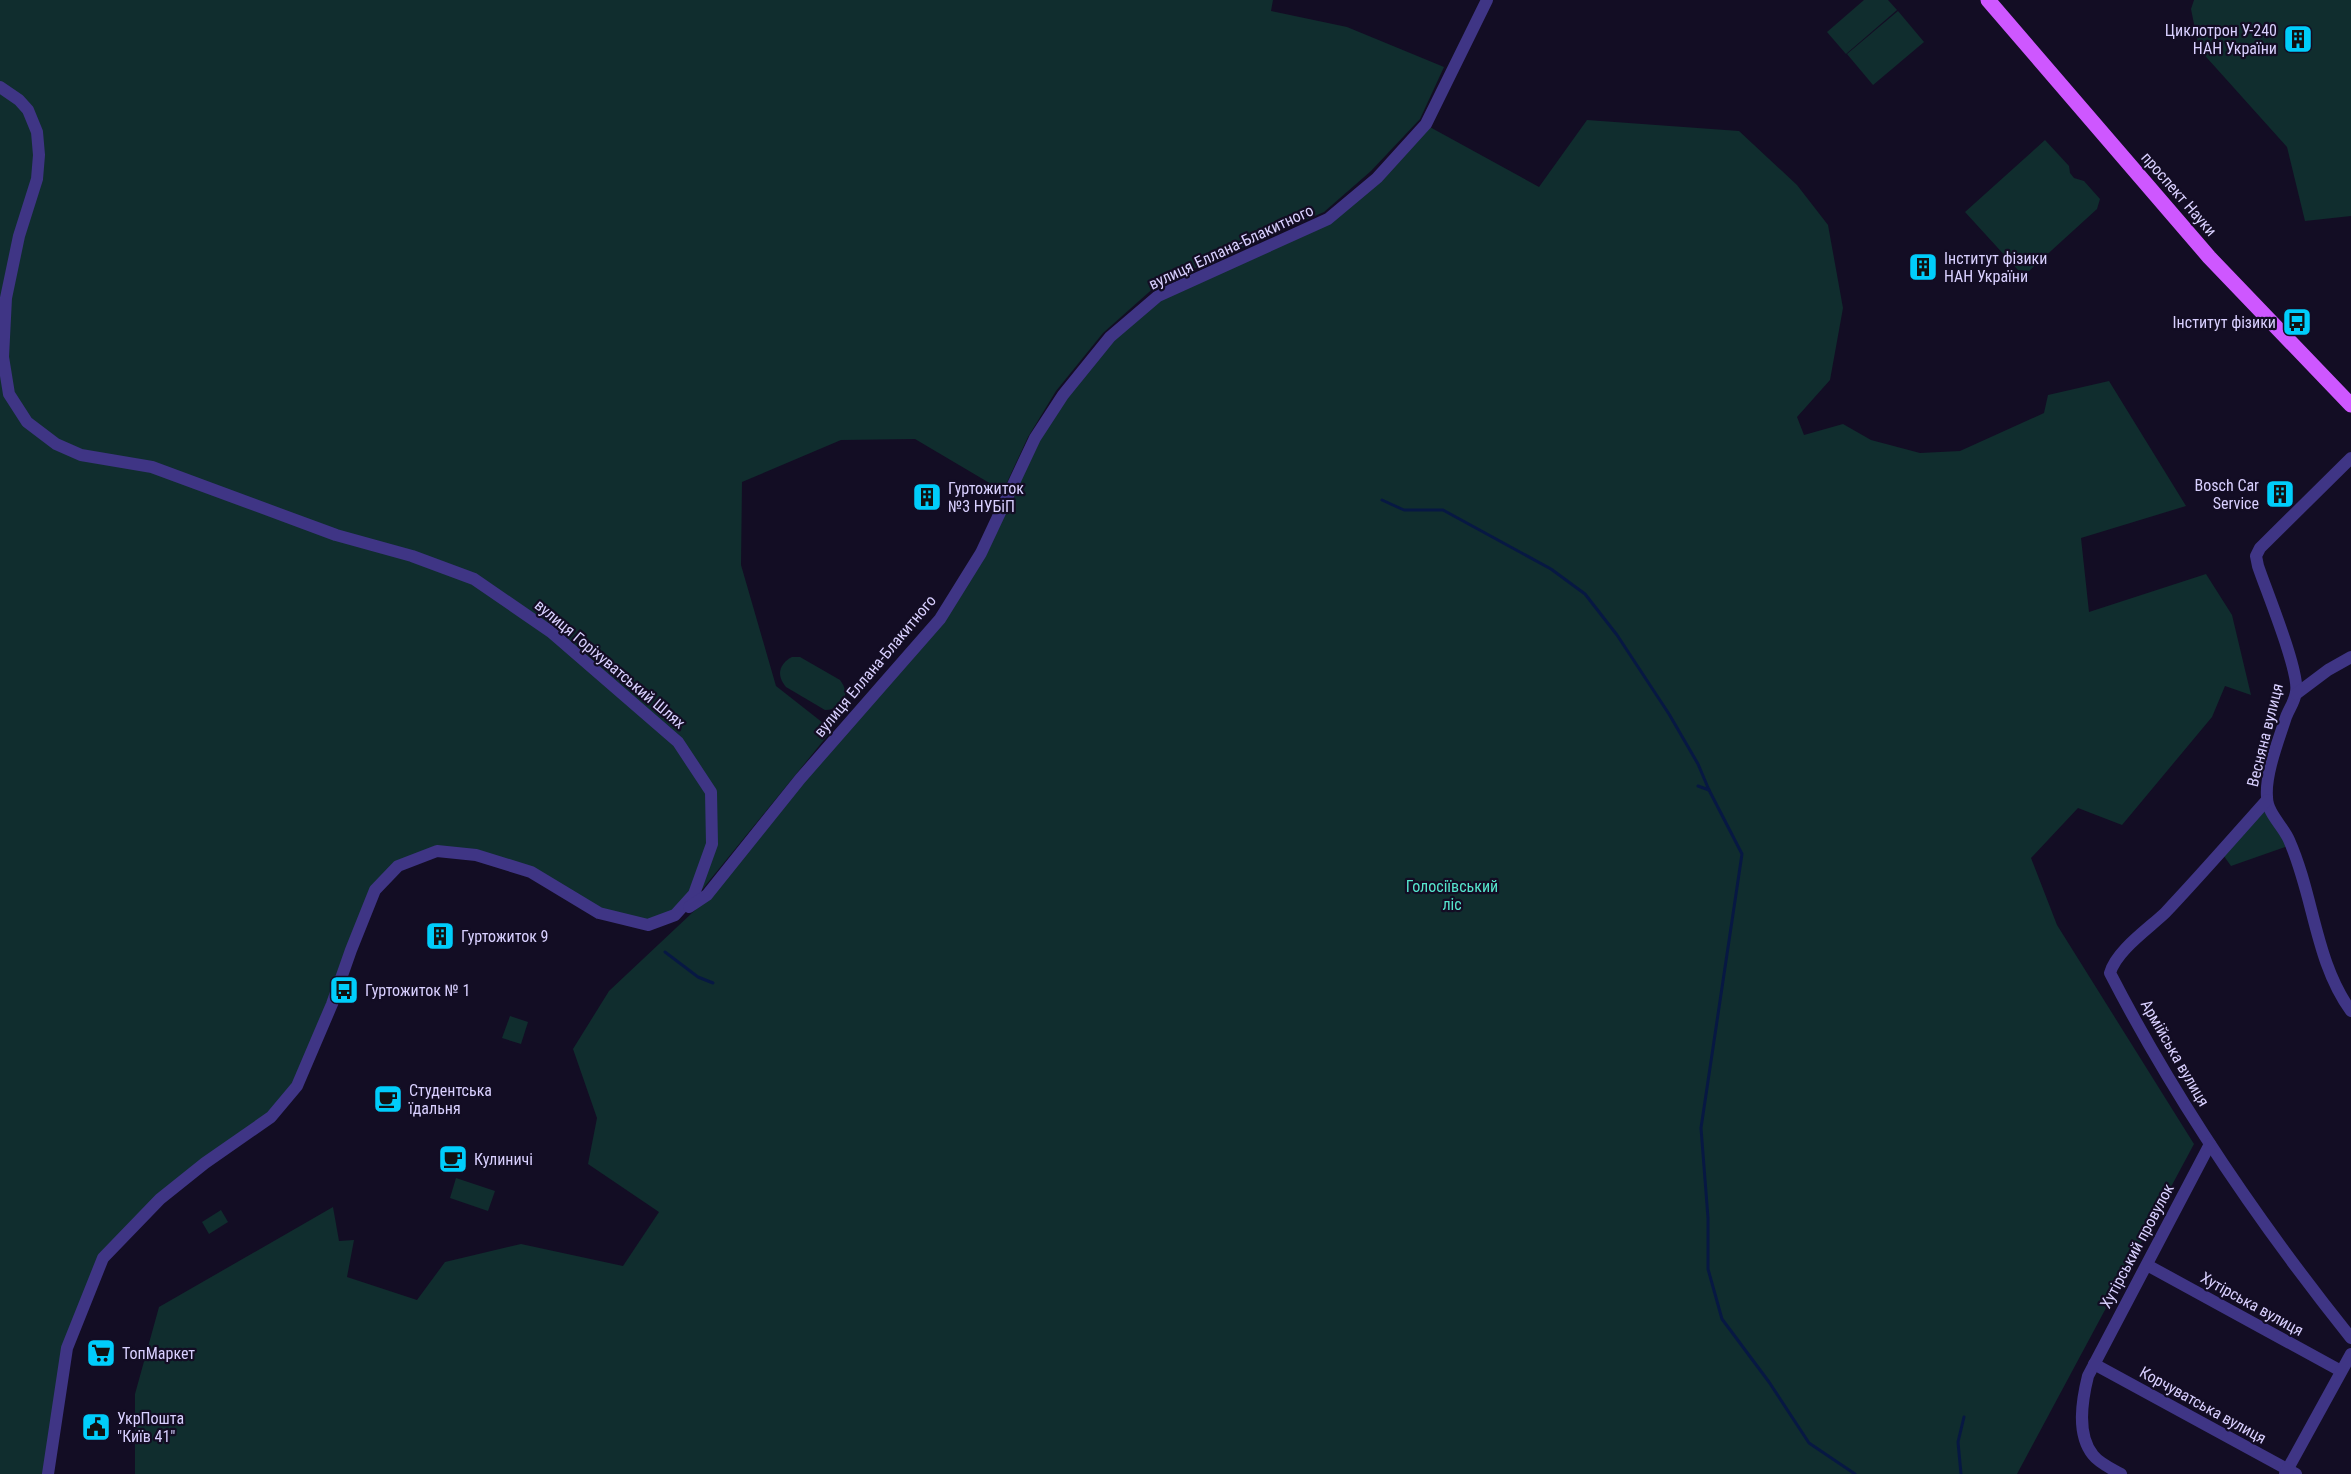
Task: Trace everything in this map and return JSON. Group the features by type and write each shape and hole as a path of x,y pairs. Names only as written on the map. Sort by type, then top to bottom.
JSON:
{"main road":[{"name":"проспект Науки","path":"1988,0 2209,257 2351,405"}],"street":[{"name":"вулиця Еллана-Блакитного","path":"675,915 707,895 800,779 940,619 981,553 1035,438 1063,395 1110,338 1158,296 1328,219 1377,178 1426,124 1487,0"},
{"name":"вулиця Горіхуватський Шлях","path":"0,87 19,100 28,110 37,132 38,144 37,178 19,236 6,298 3,357 9,394 27,423 56,444 81,455 152,466 336,535 412,556 474,579 551,632 678,741 711,792 712,844 694,894 675,915"},
{"name":"Весняна вулиця","path":"2351,458 2260,548 2256,556 2297,685 2266,785 2267,800 2291,845 2324,956 2339,994 2351,1011"},
{"path":"2296,694 2328,670 2351,657"},
{"name":"Армійська вулиця","path":"2267,800 2163,915 2121,954 2110,973 2168,1078 2210,1144 2295,1267 2351,1338"},
{"path":"48,1474 67,1348 103,1258 160,1199 205,1163 271,1117 297,1086 332,1004 375,890 398,866 437,851 476,855 531,872 599,913 648,925 675,915"},
{"name":"Хутірський провулок","path":"2121,1474 2093,1456 2084,1437 2082,1413 2088,1376 2210,1144"},
{"name":"Хутірська вулиця","path":"2147,1265 2341,1371"},
{"path":"2290,1473 2351,1354"},
{"name":"Корчуватська вулиця","path":"2094,1364 2290,1473"}],"green space":[{"path":"0,0 1273,0 1271,11 1347,27 1444,67 1420,119 1371,171 1324,212 1157,285 1103,333 1056,391 1028,437 1003,491 915,439 841,440 742,482 741,565 776,686 832,730 692,902 649,921 601,909 533,868 437,848 371,889 328,1005 293,1084 268,1113 100,1256 65,1347 45,1474 0,1474"},
{"path":"1864,0 1888,0 1897,10 1846,54 1827,32"},
{"path":"2194,0 2351,0 2351,216 2305,221 2287,147 2199,49 2191,9"},
{"path":"1898,11 1924,42 1873,85 1847,54"},
{"name":"Голосіївський ліс","path":"1587,120 1739,131 1797,185 1828,225 1843,308 1830,380 1797,417 1804,435 1843,424 1871,440 1920,453 1960,451 2044,413 2048,395 2109,381 2186,506 2081,538 2089,612 2206,574 2232,615 2251,695 2225,686 2212,717 2122,825 2078,808 2031,858 2057,925 2194,1144 2017,1474 135,1474 135,1394 159,1307 333,1207 339,1241 354,1240 347,1277 417,1300 445,1262 521,1244 623,1266 659,1212 588,1164 597,1118 573,1049 609,991 709,897 842,736 943,621 1038,440 1064,396 1113,340 1159,298 1329,222 1428,126 1539,187"},
{"path":"2045,140 2069,166 2074,178 2084,181 2100,199 2097,209 2029,271 2018,270 1965,212"},
{"path":"792,657 800,657 840,680 845,691 841,704 825,710 786,687 780,670 784,663"},
{"path":"2258,810 2273,814 2291,845 2231,866 2221,852"},
{"path":"510,1016 528,1022 521,1044 502,1038"},
{"path":"456,1178 495,1191 488,1211 450,1198"},
{"path":"221,1210 228,1222 209,1234 202,1222"}],"waterway":[{"path":"1382,500 1404,510 1443,510 1551,569 1585,594 1617,635 1669,714 1698,764 1742,854 1701,1128 1708,1218 1708,1269 1722,1319 1769,1382 1809,1443 1855,1474"},
{"path":"1698,786 1709,790"},
{"path":"665,952 698,977 713,983"},
{"path":"1961,1474 1958,1442 1964,1417"}],"place":[{"name":"Циклотрон У-240 НАН України","path":"2298,39"},
{"name":"Інститут фізики НАН України","path":"1923,267"},
{"name":"Інститут фізики","path":"2297,322"},
{"name":"Bosch Car Service","path":"2280,494"},
{"name":"Гуртожиток №3 НУБіП","path":"927,497"},
{"name":"Гуртожиток 9","path":"440,936"},
{"name":"Гуртожиток № 1","path":"344,990"},
{"name":"Студентська їдальня","path":"388,1099"},
{"name":"Кулиничі","path":"453,1159"},
{"name":"ТопМаркет","path":"101,1353"},
{"name":"УкрПошта \"Київ 41\"","path":"96,1427"}]}
